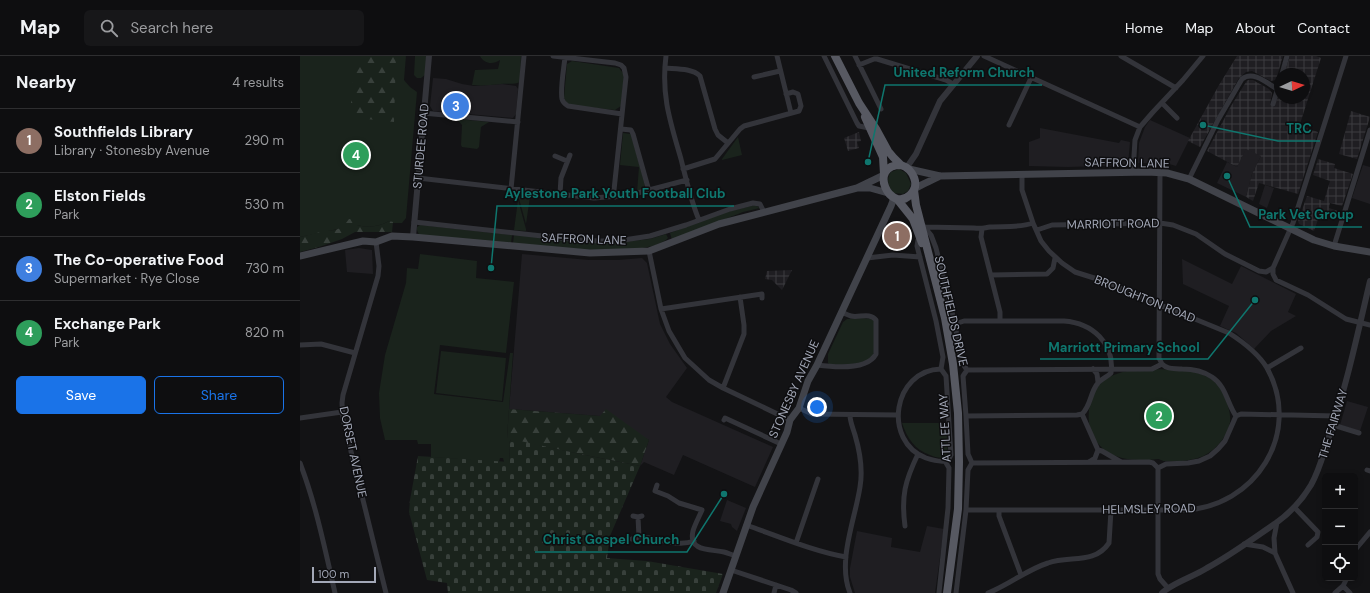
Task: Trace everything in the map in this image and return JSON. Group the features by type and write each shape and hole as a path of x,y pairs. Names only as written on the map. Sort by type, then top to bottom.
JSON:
{"highway":[{"path":"835,56 859,103 882,157 884,186 893,196 904,198 911,194 914,190 914,178 906,167 892,157 859,103"},
{"path":"884,175 892,167 906,167"},
{"name":"ATTLEE WAY","path":"914,190 945,318 953,364 958,414 958,509 947,593"},
{"name":"ATTLEE WAY","path":"893,196 913,219 931,264"}],"main road":[{"name":"SAFFRON LANE","path":"906,167 940,176 1133,172 1160,172 1174,174 1189,179 1314,240 1334,246 1370,252"},
{"name":"SAFFRON LANE","path":"300,256 363,241 376,242 386,237 398,236 590,253 648,251 719,224 857,188 884,175"},
{"name":"SAFFRON LANE","path":"914,190 925,182 934,180 940,176"},
{"name":"SAFFRON LANE","path":"857,188 870,188 893,196"},
{"name":"STONESBY AVENUE","path":"723,593 746,525 790,420 799,408 808,381 891,206 893,196"}],"street":[{"name":"STURDEE ROAD","path":"413,237 429,56"},
{"path":"511,188 524,56"},
{"path":"553,56 615,63 624,68 626,77 614,197"},
{"path":"666,56 664,79 665,98 683,169 699,220"},
{"path":"777,56 791,113"},
{"path":"824,56 856,123 859,126 869,128"},
{"path":"855,56 881,109"},
{"path":"906,167 916,154 940,101 977,56"},
{"path":"984,56 1140,127"},
{"path":"1121,56 1176,88"},
{"path":"1133,172 1135,140 1140,127 1203,56"},
{"path":"1284,68 1287,56"},
{"path":"1346,56 1293,223 1273,268 1273,274 1276,280 1308,295 1346,319 1370,325"},
{"path":"565,57 562,92 564,104 568,106 622,114"},
{"path":"859,65 878,58 946,80 953,84"},
{"path":"665,68 691,71 700,76 715,130 718,135 728,143"},
{"path":"754,77 780,71"},
{"path":"1189,179 1218,120 1242,79 1247,76 1253,76 1274,87"},
{"path":"1009,124 1031,78"},
{"path":"683,169 712,161 719,156 728,143 744,126 799,111 801,106 797,93 793,92 786,94"},
{"path":"1162,103 1177,118"},
{"path":"424,113 518,122"},
{"path":"621,129 630,130 634,134 648,191"},
{"path":"1334,246 1370,130"},
{"path":"560,194 561,178 570,155"},
{"path":"555,156 567,161"},
{"path":"1160,172 1160,358 1164,367 1170,369 1197,371 1212,377 1221,385 1228,396 1236,416"},
{"name":"BROUGHTON ROAD","path":"1022,174 1022,190 1033,223 1045,246 1055,258 1075,272 1110,283 1229,333 1249,348 1267,368 1277,398 1279,416"},
{"path":"418,178 594,198 630,195 687,180"},
{"name":"SAFFRON LANE","path":"414,222 599,241 617,241 643,238 668,232 730,209 756,203 762,206 764,212"},
{"path":"923,225 982,229 989,227 1024,226 1033,223"},
{"name":"MARRIOTT ROAD","path":"1037,230 1052,225 1160,223 1178,226 1196,234 1225,254 1259,271 1266,272 1273,268"},
{"name":"SOUTHFIELDS DRIVE","path":"923,225 931,235 936,248 955,324 961,361 967,370 963,376 968,454 972,463 968,470 966,510 956,593"},
{"path":"982,229 981,237 992,274 1000,312 1000,321"},
{"name":"SOUTHFIELDS DRIVE","path":"920,238 917,246 938,326 943,357 941,369 946,376 950,448 950,457 945,461 949,468 948,508 938,593"},
{"name":"DORSET AVENUE","path":"376,242 379,266 378,276 343,395 342,412 386,593"},
{"path":"648,251 661,310 669,331 685,358 702,374 723,388 790,420"},
{"name":"SOUTHFIELDS DRIVE","path":"867,258 893,255 920,257"},
{"path":"992,274 1047,274 1053,268 1055,258"},
{"name":"THE FAIRWAY","path":"1162,593 1168,588 1209,568 1277,522 1294,507 1305,493 1318,471 1336,416 1370,281"},
{"path":"661,310 762,293"},
{"path":"723,388 744,334 740,297"},
{"path":"817,364 830,367 853,366 868,362 876,354 876,320 874,317 868,315 849,316 841,312"},
{"path":"955,324 964,322 1000,321 1064,321 1080,324 1092,330 1103,341 1110,356 1111,369 1109,375 1098,382 1086,410 1082,414 1077,416 966,416"},
{"path":"300,345 321,344 355,353"},
{"path":"1267,368 1301,348"},
{"path":"967,370 1152,369 1162,364"},
{"path":"941,369 926,372 912,382 902,398 898,422 908,444 918,454 935,460 945,461"},
{"path":"1092,369 1098,378 1098,382"},
{"path":"799,408 812,414 898,415"},
{"path":"300,418 342,412"},
{"path":"1082,414 1098,450 1094,460 1088,462"},
{"path":"1158,468 1166,464 1194,462 1210,456 1218,450 1225,441 1236,416 1242,414 1279,416 1336,416"},
{"path":"850,415 850,421 860,455 861,470 860,486 846,557 846,578 850,593"},
{"name":"HELMSLEY ROAD","path":"966,510 1189,510 1209,507 1225,500 1244,488 1260,472 1270,455 1276,438 1279,416"},
{"path":"724,420 725,418 781,444"},
{"path":"1333,425 1359,433"},
{"path":"1098,450 1121,463"},
{"path":"905,526 903,510 904,490 909,473 918,454"},
{"path":"972,463 1149,462 1158,468"},
{"path":"300,463 320,524 335,593"},
{"path":"1158,468 1158,574 1160,579 1168,588"},
{"path":"796,543 818,479"},
{"path":"658,485 655,491 668,496 679,503 702,510"},
{"path":"705,505 693,532 694,541 701,548 706,550 724,552 736,556"},
{"path":"1294,507 1318,532 1317,537 1308,545"},
{"path":"999,510 999,516 1021,575"},
{"path":"988,593 1011,583 1021,575 1053,561 1071,558 1090,558 1099,554 1109,543 1111,510"},
{"path":"638,516 639,537"},
{"path":"1277,522 1274,538 1275,553 1293,593"},
{"path":"746,525 796,543 846,557"},
{"path":"1358,546 1370,532"},
{"path":"632,539 639,537 651,538 682,544 694,541"},
{"path":"1244,544 1263,547 1275,553"},
{"path":"731,570 796,593"},
{"path":"1335,593 1344,586 1346,581"},
{"path":"774,593 776,585"},
{"path":"1344,586 1350,593"}],"shaded area":[{"path":"1237,56 1283,56 1280,68 1274,68 1274,80 1271,81 1252,71 1246,72 1239,78 1200,147 1188,141"},
{"path":"1290,56 1316,56 1321,58 1310,93 1310,68 1286,68"},
{"path":"433,78 446,79 474,86 502,84 516,86 518,89 516,114 513,118 433,111 430,106"},
{"path":"1248,80 1253,80 1269,89 1272,93 1270,104 1306,104 1300,124 1301,126 1318,132 1298,194 1259,183 1253,201 1246,197 1252,174 1261,156 1246,149 1237,167 1207,151 1231,106"},
{"path":"1351,111 1370,117 1357,159 1339,154"},
{"path":"1150,120 1190,138 1176,166 1166,163 1138,163 1139,143 1145,127"},
{"path":"1040,128 1119,143 1121,140 1130,142 1128,165 1068,167 1029,166 1029,142 1040,138"},
{"path":"859,132 861,141 857,142 859,148 848,151 844,138"},
{"path":"1246,148 1261,156 1252,174 1246,197 1217,183 1227,162 1237,167"},
{"path":"1318,159 1335,164 1334,168 1353,174 1342,206 1330,203 1329,208 1341,212 1339,216 1321,211 1314,231 1299,224 1298,221 1307,196 1324,201 1330,181 1313,175"},
{"path":"1363,165 1370,167 1370,204 1352,198"},
{"path":"1265,185 1274,188 1267,208 1259,204"},
{"path":"359,248 372,250 373,274 347,272 345,250"},
{"path":"522,254 589,260 642,258 647,263 660,324 670,344 687,368 666,397 672,402 773,447 755,487 683,455 674,475 644,462 640,466 649,440 600,416 509,409"},
{"path":"1182,259 1232,284 1241,266 1296,294 1288,312 1296,316 1271,331 1254,349 1236,333 1220,326 1229,306 1183,284"},
{"path":"792,270 782,290 772,280 765,279 767,271"},
{"path":"1347,401 1368,407 1360,431 1340,425"},
{"path":"727,500 746,508 737,531 731,524 720,521"},
{"path":"927,526 944,529 935,593 855,593 850,577 850,568 857,531 892,538 891,547 920,552"}],"green space":[{"path":"300,56 406,56 404,80 417,92 406,218 402,223 393,223 389,221 381,225 373,226 357,225 300,237"},
{"path":"355,56 396,56 394,122 358,118 351,103"},
{"path":"415,56 427,56 425,75 421,78 417,78 414,75"},
{"path":"480,56 521,56 520,82 513,84 472,85 475,70 498,69 500,60 494,63 489,63 484,61"},
{"path":"572,61 619,68 624,76 621,106 615,110 568,105 564,98 567,64"},
{"path":"457,119 489,122 481,127 479,147 477,149 462,147 462,125"},
{"path":"623,133 631,134 645,185 642,191 637,192 639,167 620,165"},
{"path":"738,137 742,155 722,160 722,159"},
{"path":"899,169 906,173 911,184 908,191 903,194 893,193 888,182 888,177 891,172"},
{"path":"518,195 530,197 526,224"},
{"path":"518,200 526,229 526,231 514,230"},
{"path":"755,205 760,208 743,212 672,240 670,233 723,213"},
{"path":"349,219 355,219 357,225 365,226 377,226 389,221 393,222 392,232 355,232 342,239 300,252 300,237 335,230 343,227"},
{"path":"420,225 512,235 511,244 419,235 417,227"},
{"path":"666,234 668,238 657,245 618,250 570,249 513,243 514,235 615,243 650,239"},
{"path":"420,254 477,261 476,278 514,282 506,353 440,345 434,394 503,402 510,353 513,353 507,438 511,439 509,444 510,462 504,462 503,458 500,458 499,462 431,457 431,444 418,444 417,440 385,440 380,418 379,393 385,355 406,283 407,268 418,269"},
{"path":"847,319 872,319 874,321 875,346 872,357 862,363 830,365 828,363 828,354 843,322"},
{"path":"441,351 506,358 502,401 436,393"},
{"path":"1156,369 1183,370 1197,373 1209,378 1214,381 1222,391 1229,410 1230,422 1226,435 1217,446 1200,457 1171,461 1163,461 1158,459 1131,460 1115,456 1101,447 1091,432 1089,425 1089,414 1090,403 1096,390 1104,381 1115,375 1128,371"},
{"path":"509,409 600,416 606,409 649,440 640,466 507,439"},
{"path":"902,423 946,423 948,456 943,458 937,457 920,450 912,443 906,434"},
{"path":"511,439 640,466 610,536 607,558 647,561 723,574 716,593 448,593 447,583 427,580 409,512 418,456 510,462 509,444"}],"place":[{"name":"The Co-operative Food","path":"456,106"},
{"name":"TRC","path":"1203,125"},
{"name":"Exchange Park","path":"356,155"},
{"name":"United Reform Church","path":"868,162"},
{"name":"Park Vet Group","path":"1227,176"},
{"name":"Southfields Library","path":"897,236"},
{"name":"Aylestone Park Youth Football Club","path":"491,268"},
{"name":"Marriott Primary School","path":"1255,300"},
{"name":"Elston Fields","path":"1159,416"},
{"name":"Christ Gospel Church","path":"724,494"}]}
